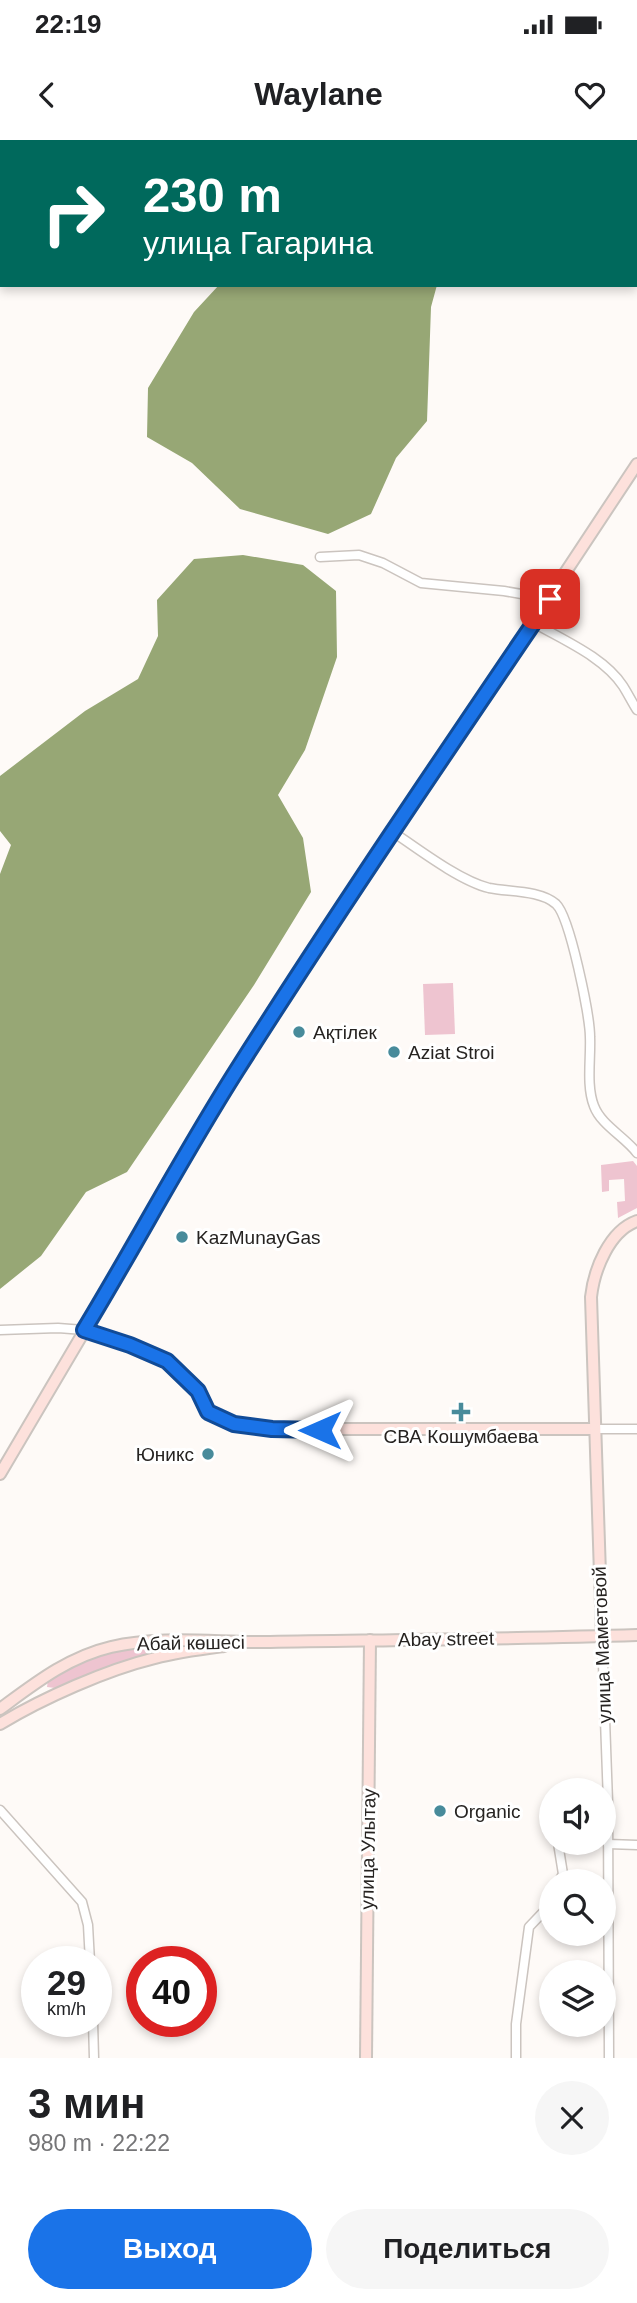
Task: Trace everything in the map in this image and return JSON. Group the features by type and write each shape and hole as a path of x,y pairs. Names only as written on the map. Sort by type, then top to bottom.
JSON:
{"main road":[{"path":"0,1474 128,1257 168,1182 236,1071 637,464"},
{"name":"улица Маметовой","path":"602,1636 594,1429 592,1285 599,1265 615,1238 637,1221"},
{"path":"84,1330 167,1361 198,1391 208,1412 234,1424 272,1429 594,1429"},
{"name":"Abay street","path":"255,1642 637,1635"},
{"name":"Абай көшесі","path":"0,1709 49,1673 109,1648 155,1640 255,1642"},
{"name":"улица Улытау","path":"366,2058 370,1640"},
{"name":"Абай көшесі","path":"0,1724 25,1709 72,1688 153,1658 255,1642"}],"street":[{"path":"320,557 359,555 383,563 421,583 504,591 550,599"},
{"path":"534,623 608,670 622,685 637,710"},
{"path":"393,832 466,879 489,888 547,898 560,910 573,949 590,1033 590,1085 594,1106 603,1119 637,1153"},
{"path":"0,1330 84,1330"},
{"path":"594,1429 637,1429"},
{"name":"улица Маметовой","path":"602,1636 605,1778"},
{"path":"0,1810 82,1902 88,1925 89,1946"},
{"path":"616,1844 637,1844"},
{"name":"улица Маметовой","path":"608,1855 609,2058"},
{"path":"516,2058 516,2024 529,1927 539,1916"},
{"path":"93,2037 94,2058"}],"shaded area":[{"path":"217,287 436,287 431,307 427,421 396,458 371,514 328,534 240,509 192,463 147,437 148,388 194,312"},
{"path":"243,555 303,565 336,591 337,657 305,750 278,795 303,838 311,892 254,985 127,1172 86,1192 41,1256 0,1289 0,874 11,845 0,831 0,776 85,711 138,679 158,636 157,600 194,559"},
{"path":"453,983 455,1034 425,1035 423,984"},
{"path":"633,1161 637,1166 637,1208 618,1218 617,1202 625,1201 624,1179 609,1180 609,1191 602,1192 601,1165"},
{"path":"132,1648 149,1650 148,1653 55,1688 47,1687 48,1680 78,1665"}],"place":[{"name":"Ақтілек","path":"299,1032"},
{"name":"Aziat Stroi","path":"394,1052"},
{"name":"KazMunayGas","path":"182,1237"},
{"name":"СВА Кошумбаева","path":"461,1412"},
{"name":"Юникс","path":"208,1454"},
{"name":"Organic","path":"440,1811"}],"route":[{"path":"320,1430 272,1429 234,1424 208,1412 198,1391 167,1361 84,1330 128,1257 168,1182 236,1071 550,599"}]}
